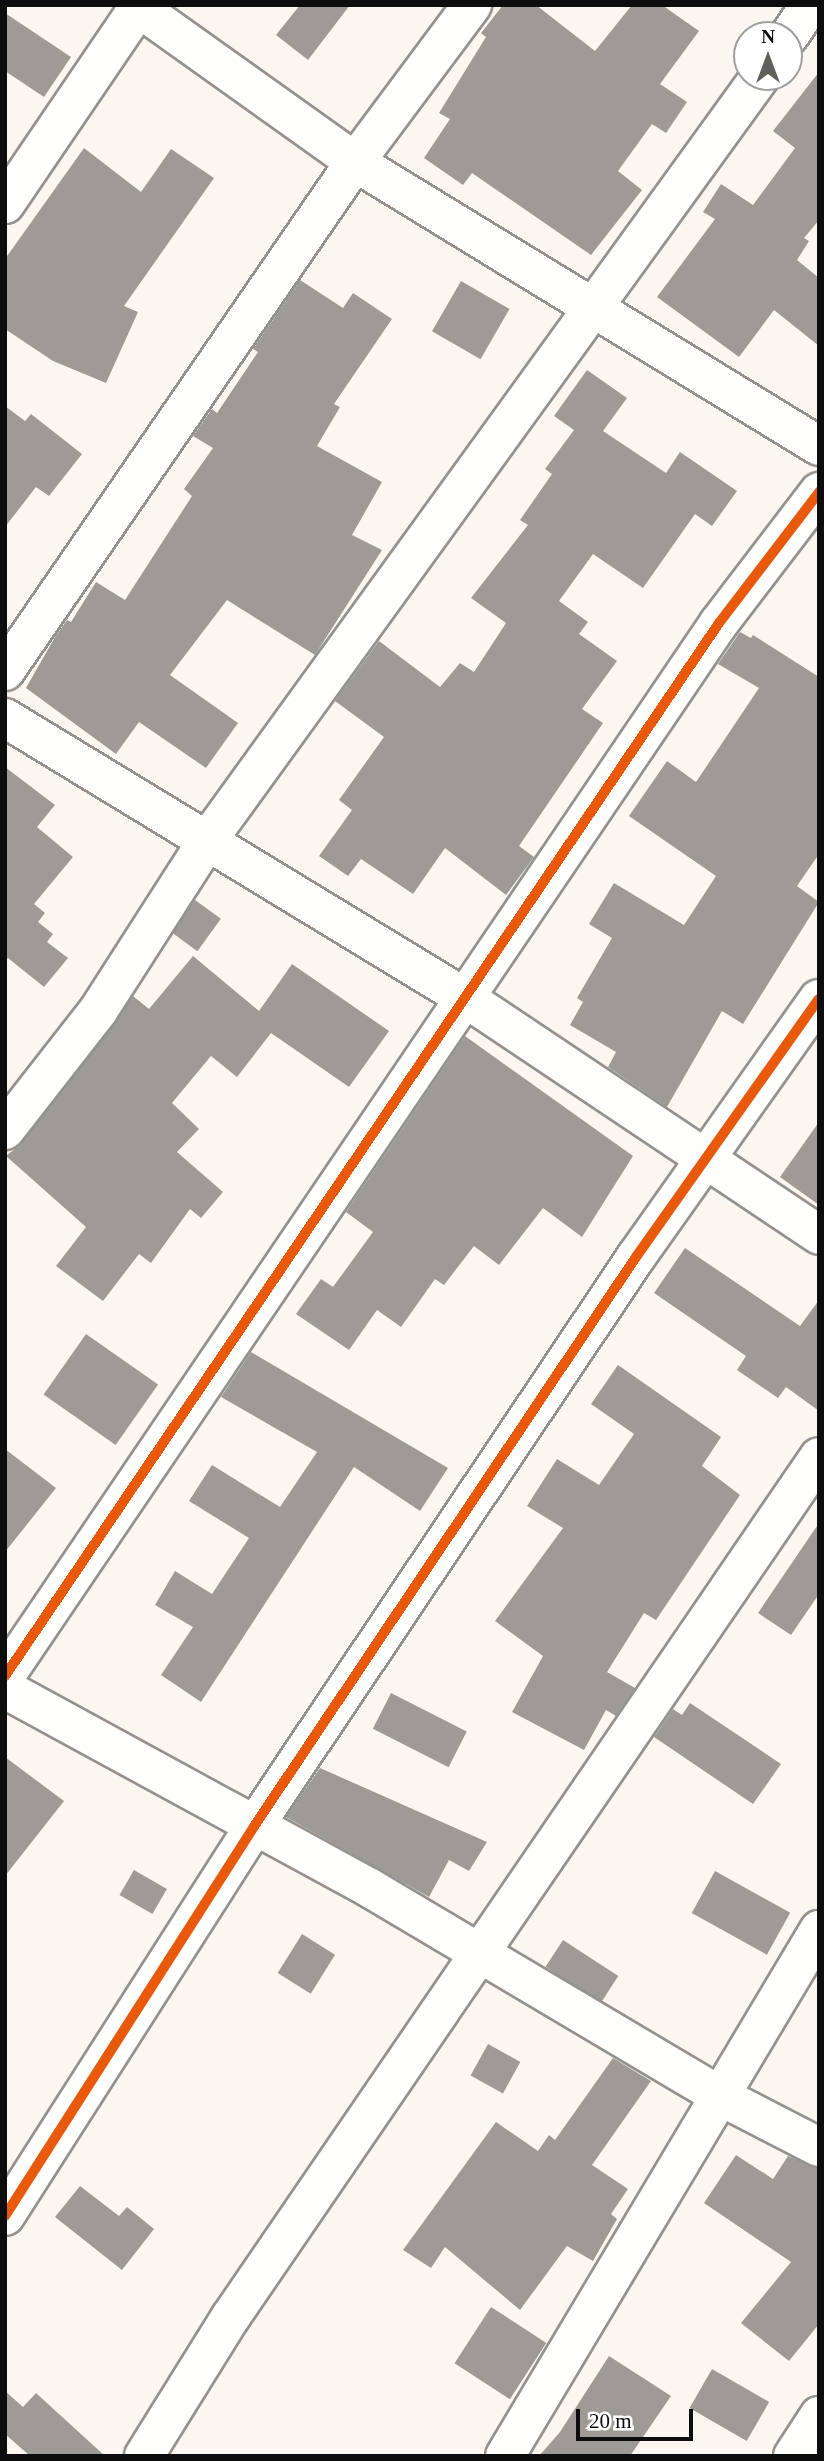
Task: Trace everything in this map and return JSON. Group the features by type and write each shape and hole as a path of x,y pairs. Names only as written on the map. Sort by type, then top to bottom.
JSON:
{"street":[{"path":"5,671 355,162 472,5"},
{"path":"799,21 810,5"},
{"path":"5,204 138,6 355,162 819,446"},
{"path":"5,1130 98,1011 207,841 597,308 750,91"},
{"path":"5,1676 467,999 719,623 819,492"},
{"path":"5,718 467,999 582,1080 709,1159 819,1236"},
{"path":"5,2216 255,1825 636,1257 709,1159 819,999"},
{"path":"144,2456 230,2318 819,1457"},
{"path":"5,1689 255,1825 480,1952 720,2096 819,2147"},
{"path":"505,2456 819,1930"},
{"path":"793,2456 819,2416"}],"building":[{"path":"300,5 350,5 308,60 276,35"},
{"path":"503,5 536,5 595,51 632,5 662,5 699,31 660,84 687,102 666,133 652,124 618,171 642,190 591,255 472,173 463,185 424,158 450,119 439,113 486,37 481,33"},
{"path":"5,13 71,57 44,97 5,71"},
{"path":"819,72 819,220 804,238 809,241 797,260 819,278 819,346 774,310 739,357 657,297 715,219 703,212 721,184 753,205 795,148 773,131"},
{"path":"84,148 141,192 171,149 214,178 124,306 138,312 106,383 53,361 5,329 5,259"},
{"path":"300,280 343,308 353,293 392,319 334,404 340,407 317,446 382,482 352,535 382,550 315,655 227,600 170,675 238,723 206,768 139,722 116,754 26,688 55,637 67,620 71,622 96,582 125,600 192,496 184,489 213,448 193,436 212,409 217,413 258,352 253,349"},
{"path":"461,281 509,309 480,359 432,331"},
{"path":"587,370 627,398 603,431 666,473 680,452 737,491 712,526 695,514 643,588 593,554 559,601 588,622 579,634 617,661 582,709 603,723 519,846 534,857 506,895 445,848 413,894 361,859 348,876 319,856 352,810 339,800 384,737 335,701 379,641 440,687 460,663 474,672 506,623 471,598 528,525 520,520 552,474 545,469 574,430 554,416"},
{"path":"5,406 25,421 31,414 82,454 49,496 36,487 5,527"},
{"path":"740,632 751,638 753,635 819,677 819,854 797,886 819,902 743,1024 722,1011 667,1107 608,1067 616,1052 570,1025 583,1002 577,998 612,938 589,924 614,883 684,925 716,876 629,816 667,761 696,782 759,688 718,664"},
{"path":"5,767 55,805 37,827 73,857 34,904 45,913 38,922 53,934 47,942 68,958 44,987 8,958 5,961"},
{"path":"195,900 221,919 197,951 171,932"},
{"path":"193,956 259,1011 292,964 389,1031 349,1087 271,1033 237,1077 211,1056 172,1103 199,1129 177,1152 223,1192 201,1218 190,1209 151,1263 139,1254 103,1301 56,1266 86,1227 6,1156 22,1143 133,996 149,1009"},
{"path":"465,1036 633,1156 582,1237 543,1208 499,1265 474,1246 444,1285 435,1279 401,1327 377,1310 349,1350 296,1314 321,1279 333,1287 373,1232 346,1212"},
{"path":"819,1122 819,1205 780,1177"},
{"path":"685,1248 800,1326 819,1300 819,1411 786,1387 778,1398 737,1370 746,1356 654,1293"},
{"path":"86,1334 158,1384 116,1445 44,1395"},
{"path":"251,1352 448,1468 420,1511 354,1467 201,1702 161,1675 193,1627 155,1605 175,1571 212,1594 249,1538 189,1501 212,1465 280,1507 317,1452 221,1397"},
{"path":"618,1365 721,1437 702,1466 740,1495 656,1620 644,1613 607,1672 635,1688 616,1716 606,1710 584,1750 512,1712 543,1656 495,1621 563,1528 527,1506 557,1459 599,1485 634,1434 591,1404"},
{"path":"5,1449 56,1488 5,1552"},
{"path":"819,1523 819,1594 791,1635 758,1613"},
{"path":"391,1693 467,1732 449,1767 373,1729"},
{"path":"690,1703 781,1764 753,1804 654,1737 673,1709 682,1715"},
{"path":"5,1757 64,1801 5,1876"},
{"path":"320,1768 487,1842 469,1871 449,1860 429,1897 286,1817"},
{"path":"134,1870 167,1889 152,1914 120,1895"},
{"path":"715,1871 790,1913 767,1955 692,1913"},
{"path":"302,1934 335,1955 311,1994 278,1973"},
{"path":"563,1940 618,1976 601,2003 546,1967"},
{"path":"488,2044 520,2062 503,2093 471,2075"},
{"path":"613,2058 651,2081 592,2165 628,2189 611,2214 617,2219 593,2261 567,2246 520,2310 445,2247 431,2268 403,2250 496,2122 538,2151 549,2135 555,2140"},
{"path":"736,2155 773,2179 788,2156 819,2169 819,2324 789,2361 741,2323 791,2262 704,2203"},
{"path":"80,2186 119,2216 127,2207 154,2229 122,2270 55,2217"},
{"path":"491,2307 546,2343 510,2399 455,2363"},
{"path":"609,2356 671,2396 630,2456 539,2456 560,2432"},
{"path":"712,2369 769,2402 747,2441 690,2408"},
{"path":"5,2391 23,2407 36,2393 105,2456 30,2456 5,2434"}],"cycle path":[{"path":"5,1676 719,623 819,492"},
{"path":"5,2216 255,1825 636,1257 819,999"}]}
